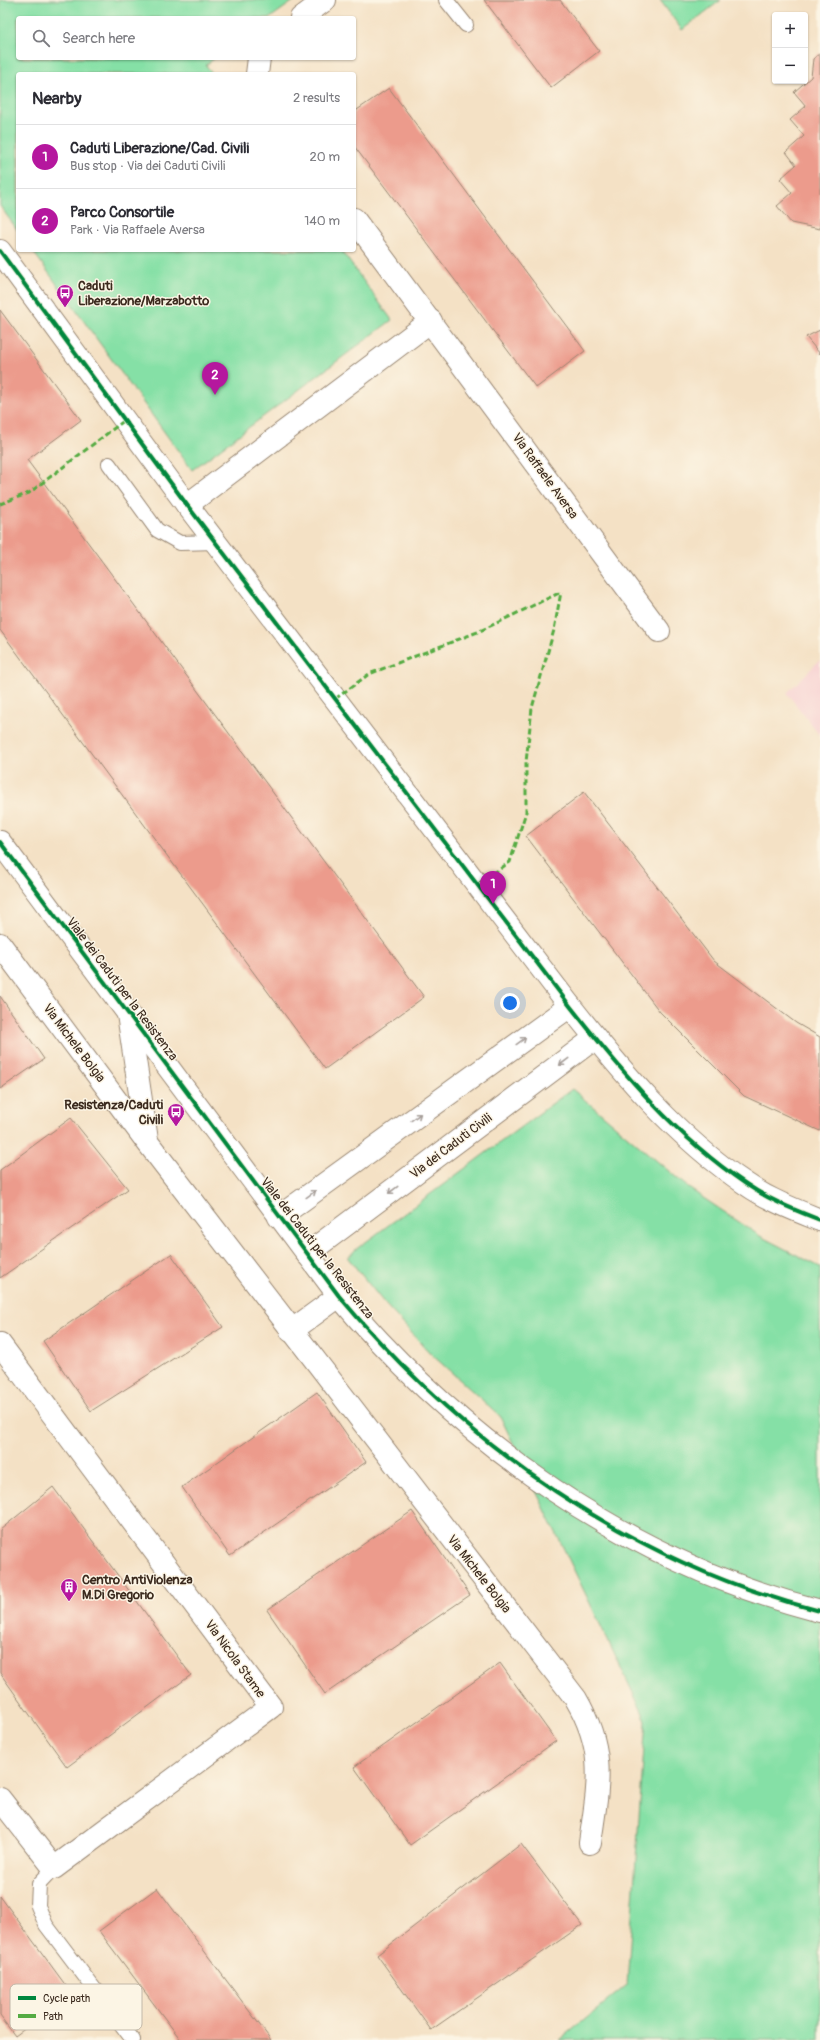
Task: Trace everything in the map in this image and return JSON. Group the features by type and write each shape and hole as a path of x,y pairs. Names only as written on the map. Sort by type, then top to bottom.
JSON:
{"street":[{"path":"304,16 326,0"},
{"path":"257,72 259,60"},
{"name":"Via Raffaele Aversa","path":"356,222 659,630"},
{"path":"0,251 187,504 595,1038 668,1121 712,1159 763,1194 820,1220"},
{"path":"187,504 430,321"},
{"name":"Viale dei Caduti per la Resistenza","path":"0,842 339,1296 396,1358 464,1422 505,1456 578,1505 657,1550 681,1562 745,1587 820,1611"},
{"name":"Via Michele Bolgia","path":"0,944 148,1143 576,1699 593,1734 598,1759 599,1783 590,1844"},
{"path":"279,1217 570,1006"},
{"name":"Via Michele Bolgia","path":"128,1014 148,1143"},
{"name":"Via dei Caduti Civili","path":"307,1254 595,1038"},
{"path":"291,1330 339,1296"},
{"name":"Via Nicola Stame","path":"0,1344 271,1708 54,1868"},
{"path":"0,1799 54,1868"}],"lane":[{"path":"446,0 466,25"},
{"path":"109,464 157,530 180,544 216,542"},
{"path":"54,1868 40,1884 38,1906 46,1925 91,1984"},
{"path":"126,2030 134,2040"}],"shaded area":[{"path":"820,660 820,736 787,693"}],"green space":[{"path":"0,0 295,0 273,16 16,16 16,60 212,60 206,65 211,72 16,72 16,228 0,206"},
{"path":"660,0 721,0 682,30"},
{"path":"33,252 342,252 392,320 192,470"},
{"path":"572,1089 690,1189 760,1236 820,1267 820,2040 560,2040 627,1985 646,1720 500,1416 431,1354 385,1304 348,1258 355,1250"}],"building":[{"path":"484,0 560,0 599,51 551,88"},
{"path":"820,53 820,229 791,223 777,206 792,193 780,179 796,165 786,152 804,136 790,120 806,106 794,92 803,84 808,84 808,80 811,77 813,59"},
{"path":"389,88 585,351 536,388 356,149 356,111"},
{"path":"0,310 81,420 27,460 424,997 325,1069 0,630"},
{"path":"820,330 820,354 806,337"},
{"path":"584,792 714,961 796,1023 820,1037 820,1131 744,1096 660,1012 526,836"},
{"path":"0,996 44,1059 0,1089"},
{"path":"71,1118 128,1189 0,1278 0,1170"},
{"path":"171,1254 223,1327 91,1411 43,1341"},
{"path":"317,1392 366,1462 230,1556 182,1487"},
{"name":"Centro AntiViolenza M.Di Gregorio","path":"53,1487 191,1675 67,1767 0,1673 0,1530"},
{"path":"412,1511 470,1595 325,1694 267,1610"},
{"path":"500,1663 556,1741 410,1845 354,1767"},
{"path":"521,1844 582,1925 431,2030 377,1955"},
{"path":"157,1888 271,2040 181,2040 142,1988 142,1984 139,1984 99,1931"},
{"path":"0,1896 65,1984 10,1984 10,2029 0,2016"},
{"path":"10,2030 23,2030 15,2036"}],"marked path":[{"path":"0,504 29,493 125,420"},
{"path":"335,699 369,674 480,631 561,592"},
{"path":"478,884 510,862 526,812 526,762 532,708 554,630 561,592"}],"cycle path":[{"path":"0,251 187,505 570,1006 630,1079 673,1124 720,1166 764,1195 820,1220"},
{"path":"0,842 339,1296 388,1350 440,1401 496,1448 555,1491 617,1529 683,1562 750,1590 820,1611"}],"place":[{"name":"Caduti Liberazione/Marzabotto","path":"65,308"},
{"name":"Parco Consortile","path":"215,395"},
{"name":"Caduti Liberazione/Cad. Civili","path":"493,904"},
{"name":"Resistenza/Caduti Civili","path":"176,1127"},
{"name":"Centro AntiViolenza M.Di Gregorio","path":"69,1602"}]}
